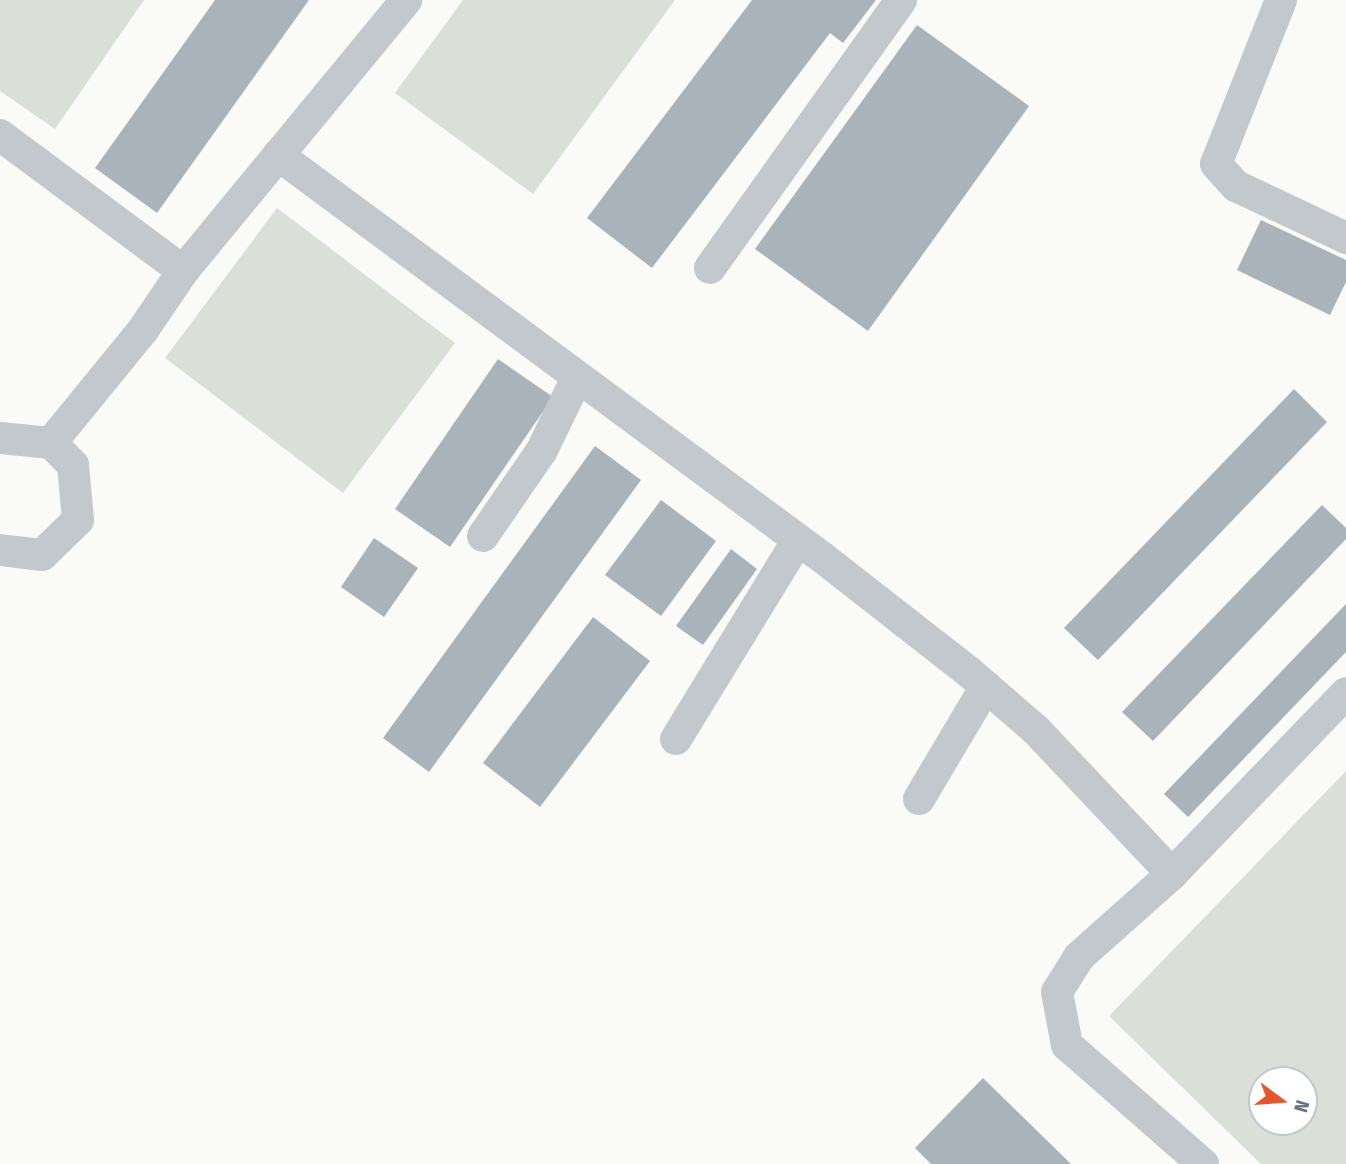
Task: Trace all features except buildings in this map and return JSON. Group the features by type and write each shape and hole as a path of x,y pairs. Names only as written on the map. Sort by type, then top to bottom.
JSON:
{"lane":[{"path":"51,443 143,330 183,271 405,0"},
{"path":"710,268 901,0"},
{"path":"1281,0 1216,164 1236,186 1346,238"},
{"path":"0,135 183,271"},
{"path":"278,155 798,540 986,687 1036,730 1171,874"},
{"path":"484,536 542,450 577,378"},
{"path":"0,438 51,443 73,465 78,520 42,555 1,553"},
{"path":"676,739 798,540"},
{"path":"919,799 986,687"},
{"path":"1203,1164 1066,1045 1057,992 1079,957 1171,874 1346,693"}],"shaded area":[{"path":"0,0 144,0 55,129 0,91"},
{"path":"463,0 675,0 533,194 395,93"},
{"path":"277,208 455,343 343,493 165,358"},
{"path":"1346,771 1346,1164 1261,1164 1109,1016"}]}
